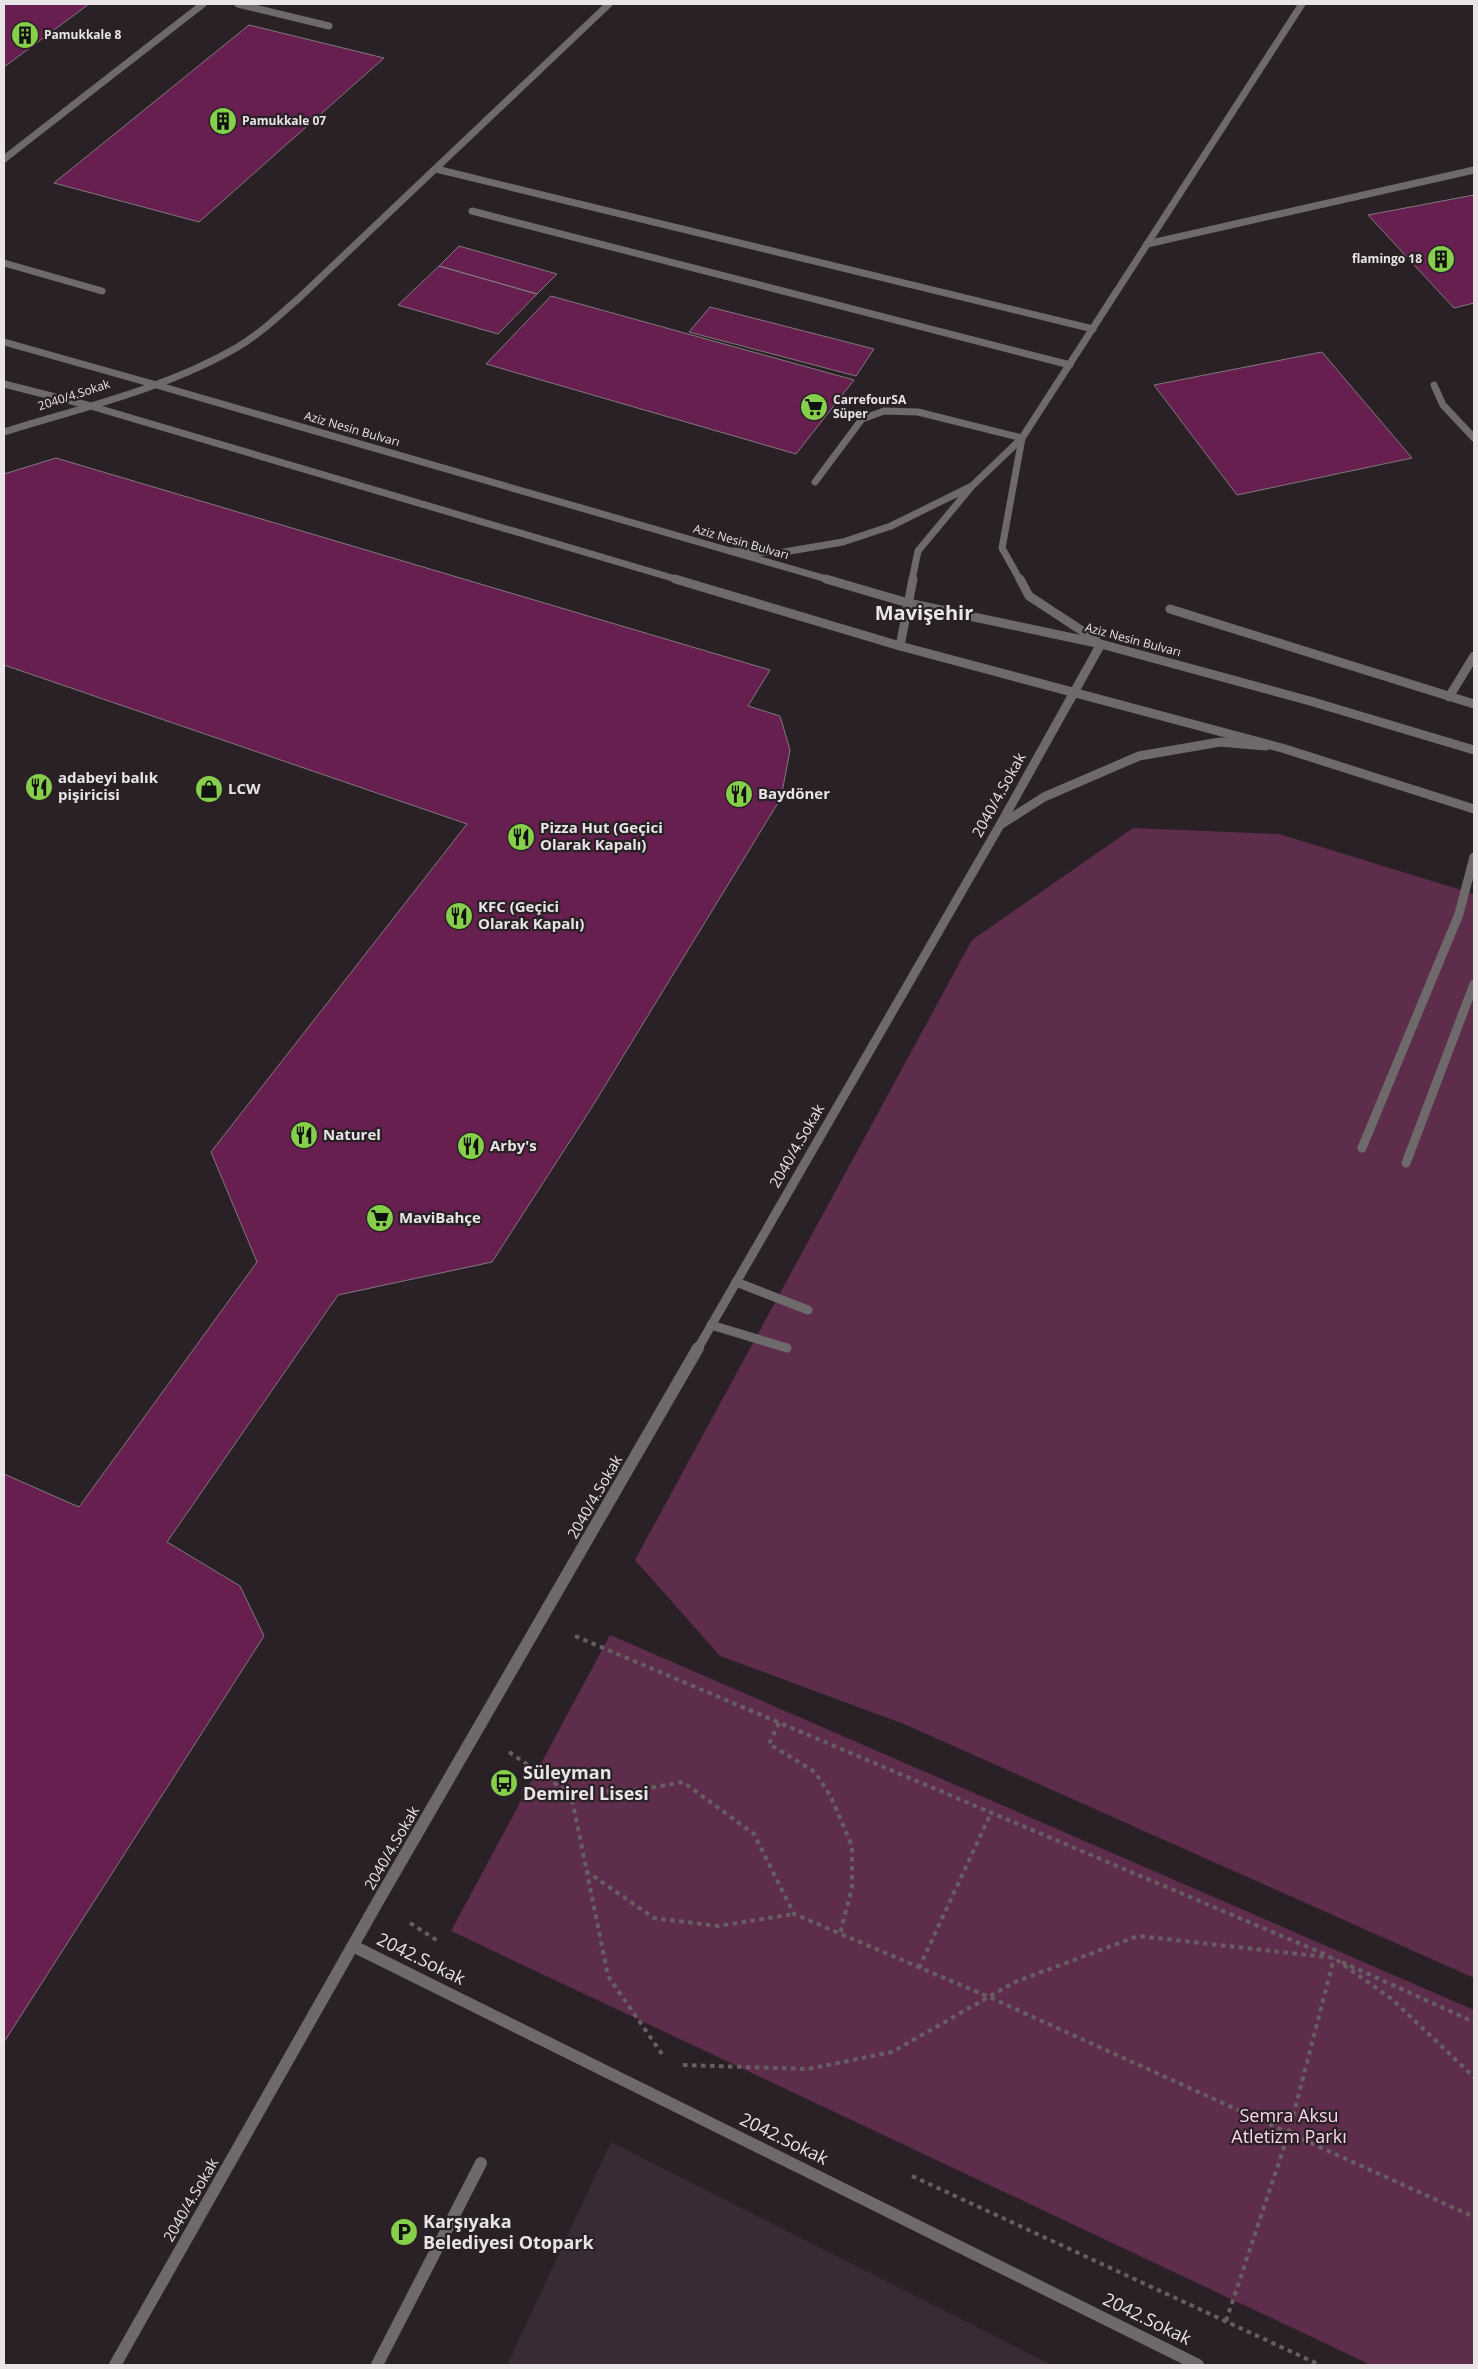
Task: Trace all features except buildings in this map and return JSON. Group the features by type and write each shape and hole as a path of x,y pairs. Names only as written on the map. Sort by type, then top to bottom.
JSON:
{"street":[{"path":"4,158 203,4"},
{"path":"238,4 329,26"},
{"name":"2040/4.Sokak","path":"4,432 153,384 229,352 266,326 298,300 609,4"},
{"path":"900,646 918,550 972,486 1022,438 1302,4"},
{"path":"436,168 1093,329"},
{"path":"1147,244 1474,170"},
{"path":"472,211 1070,365"},
{"path":"4,263 102,291"},
{"name":"Aziz Nesin Bulvarı","path":"4,342 908,603 1101,644 1310,701 1474,750"},
{"path":"4,384 87,405 900,646 1282,748 1474,809"},
{"path":"1434,385 1444,405 1474,438"},
{"path":"815,482 862,419 884,411 918,412 1022,438"},
{"path":"1022,438 1002,548 1029,596 1101,644"},
{"path":"726,551 778,553 843,542 891,526 972,486"},
{"path":"1170,609 1474,704"},
{"name":"2040/4.Sokak","path":"115,2365 377,1903 1000,825 1101,644"},
{"path":"1449,697 1474,656"},
{"path":"1000,825 1044,797 1139,756 1220,742 1282,748"},
{"path":"1362,1148 1459,914 1474,857"},
{"path":"1406,1162 1474,984"},
{"path":"736,1282 808,1310"},
{"path":"711,1325 787,1348"},
{"name":"2042.Sokak","path":"353,1946 1198,2365"},
{"path":"377,2365 481,2163"}],"path":[{"path":"540,1621 1334,1958 1474,2022"},
{"path":"779,1723 769,1744 815,1772 831,1797 852,1846 852,1887 840,1934"},
{"path":"478,1730 571,1794 643,1789 683,1782 754,1834 794,1914"},
{"path":"571,1794 608,1976 664,2056"},
{"path":"919,1968 991,1814"},
{"path":"586,1871 654,1918 718,1926 794,1914 989,1997 1474,2217"},
{"path":"377,1903 445,1945"},
{"path":"687,2072 679,2066 808,2070 892,2052 1015,1982 1138,1936 1334,1958 1393,2000 1474,2077"},
{"path":"1226,2321 1289,2132 1334,1958"},
{"path":"903,2172 1320,2365"}],"shaded area":[{"path":"611,2142 1052,2365 507,2365"}],"green space":[{"path":"1133,828 1279,834 1474,894 1474,1978 904,1724 720,1656 635,1560 972,940"},
{"name":"Semra Aksu Atletizm Parkı","path":"610,1635 1474,2010 1474,2365 1371,2365 451,1931"}],"place":[{"name":"Pamukkale 8","path":"25,35"},
{"name":"Pamukkale 07","path":"223,121"},
{"name":"flamingo 18","path":"1441,259"},
{"name":"CarrefourSA Süper","path":"814,407"},
{"name":"adabeyi balık pişiricisi","path":"39,787"},
{"name":"LCW","path":"209,789"},
{"name":"Baydöner","path":"739,794"},
{"name":"Pizza Hut (Geçici Olarak Kapalı)","path":"521,837"},
{"name":"KFC (Geçici Olarak Kapalı)","path":"459,916"},
{"name":"Naturel","path":"304,1135"},
{"name":"Arby's","path":"471,1146"},
{"name":"MaviBahçe","path":"380,1218"},
{"name":"Süleyman Demirel Lisesi","path":"504,1783"},
{"name":"Karşıyaka Belediyesi Otopark","path":"404,2232"}],"district":[{"name":"Mavişehir","path":"924,613"}]}
